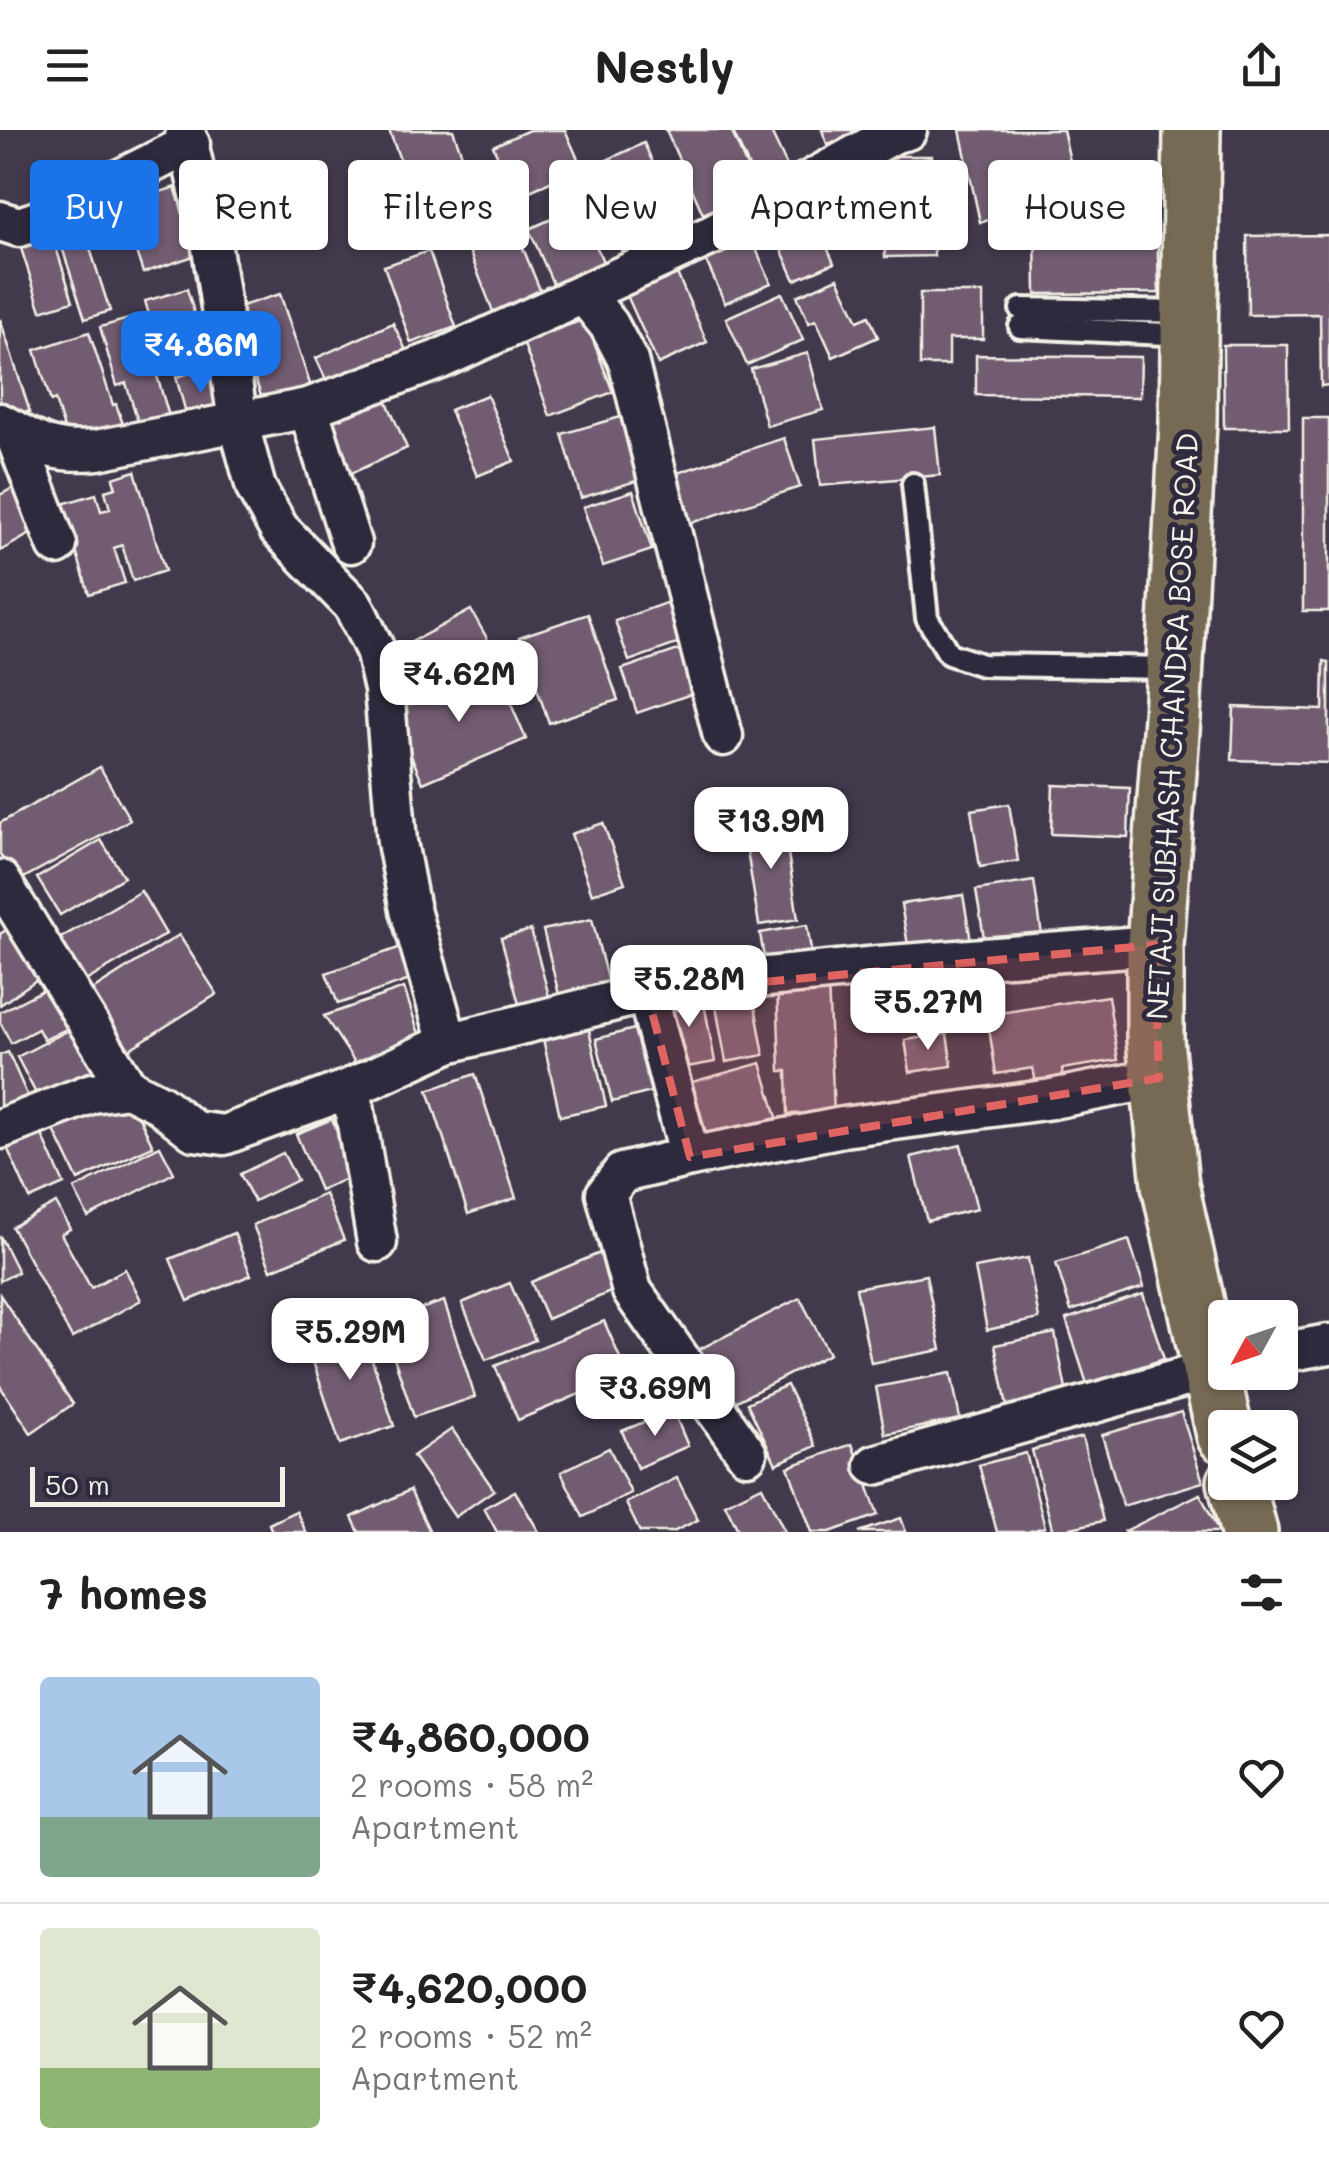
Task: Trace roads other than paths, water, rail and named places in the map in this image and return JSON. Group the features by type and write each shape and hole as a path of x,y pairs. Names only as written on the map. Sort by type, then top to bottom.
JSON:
{"main road":[{"name":"NETAJI SUBHASH CHANDRA BOSE ROAD","path":"1192,130 1188,423 1155,945 1154,1040 1170,1185 1208,1332"},
{"path":"1240,1500 1248,1532"}],"street":[{"path":"7,426 46,448 68,452 97,450 308,408 438,360 714,234 908,130"},
{"path":"0,221 19,227 37,221 187,137 212,241 238,421 256,488 279,529 353,605 375,650 384,689 397,842 410,910 448,1043"},
{"path":"584,294 610,325 628,361 723,736"},
{"path":"308,408 351,544"},
{"path":"7,426 57,546"},
{"path":"0,880 128,1088 160,1104 194,1132 224,1135 350,1088 448,1043 648,993 706,983 878,966 1155,945"},
{"path":"648,993 690,1157"},
{"path":"747,1454 632,1290 606,1194 622,1173 842,1127 1052,1099 1159,1078"},
{"path":"0,1129 92,1092 128,1088"},
{"path":"350,1088 377,1242"},
{"path":"1298,1350 1329,1344"},
{"path":"875,1465 1208,1370"}],"lane":[{"path":"1020,318 1189,324"},
{"path":"912,484 927,618 949,654 982,665 1174,668"}]}
